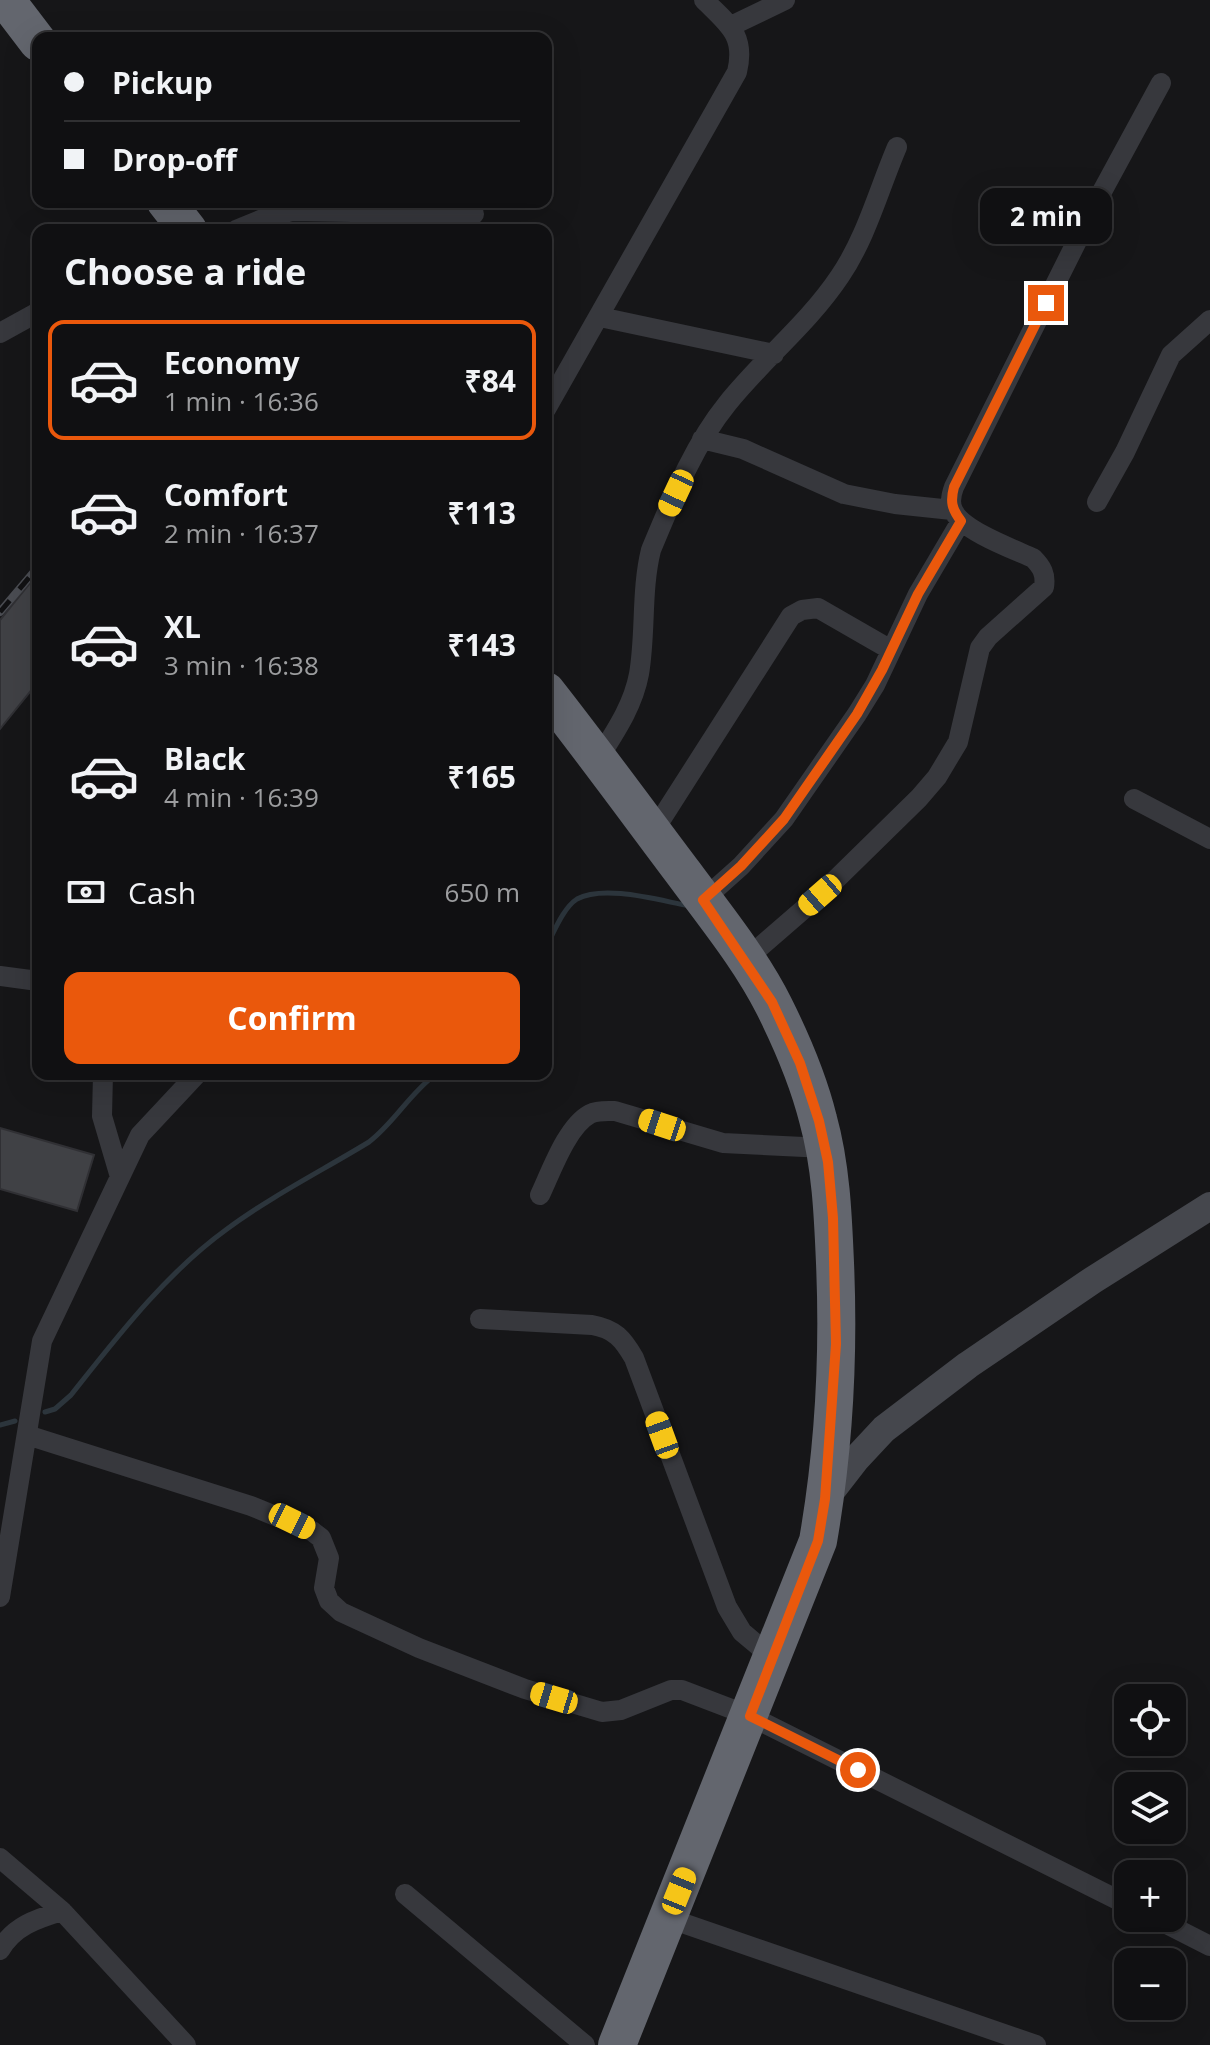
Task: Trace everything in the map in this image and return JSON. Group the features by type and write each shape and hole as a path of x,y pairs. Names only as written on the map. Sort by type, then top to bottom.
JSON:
{"highway":[{"path":"6,0 32,34"},
{"path":"552,706 598,759 653,832 772,1002 807,1081 825,1148 833,1218 836,1344 825,1499 818,1541 617,2045"}],"street":[{"path":"552,399 737,72 741,55 738,39 731,26 704,0"},
{"path":"731,26 785,0"},
{"path":"703,900 741,866 784,819 857,714 957,516 951,498 954,487 1098,199 1161,83"},
{"path":"598,759 627,711 636,685 642,649 646,568 651,550 702,439 729,401 814,312 842,274 853,255 897,147"},
{"path":"292,211 304,224"},
{"path":"250,224 292,211 474,214"},
{"path":"0,333 32,315"},
{"path":"600,317 774,354"},
{"path":"1097,502 1125,452 1171,355 1210,320"},
{"path":"702,439 743,449 844,494 957,516 1033,558 1042,567 1046,578 1037,596 988,637 980,648 958,742 937,777 820,895 745,960"},
{"path":"653,832 791,616 802,610 818,608 891,650"},
{"path":"1134,799 1210,839"},
{"path":"0,976 32,980"},
{"path":"103,1080 102,1116 120,1177"},
{"path":"0,1597 42,1341 140,1135 191,1080"},
{"path":"540,1195 576,1126 589,1115 600,1111 615,1111 723,1143 825,1148"},
{"path":"825,1499 874,1439 968,1365 1210,1206"},
{"path":"480,1319 592,1325 610,1328 624,1340 634,1358 727,1607 742,1632 773,1658"},
{"path":"27,1435 251,1506 312,1531 321,1538 329,1558 324,1588 329,1601 341,1612 419,1648 525,1689 602,1712 621,1710 671,1690 682,1690 750,1716 1114,1898"},
{"path":"0,1858 62,1911 186,2045"},
{"path":"405,1894 585,2045"},
{"path":"0,1950 7,1937 17,1929 35,1919 62,1911"},
{"path":"668,1918 1036,2045"},
{"path":"1182,1932 1210,1946"}],"building":[{"path":"32,580 32,689 0,729 0,620"},
{"path":"0,1128 94,1155 77,1211 0,1189"}],"waterway":[{"path":"552,935 567,908 577,899 589,895 617,893 690,906"},
{"path":"45,1412 55,1409 71,1395 143,1307 183,1265 261,1206 369,1142 429,1080"},
{"path":"0,1425 15,1421"}],"railway":[{"path":"0,612 32,574"}],"route":[{"path":"858,1770 750,1716 818,1541 833,1419 836,1344 833,1218 828,1162 819,1121 800,1063 772,1002 703,900 741,866 784,819 875,685 918,594 961,521 952,510 954,487 1046,303"}]}
